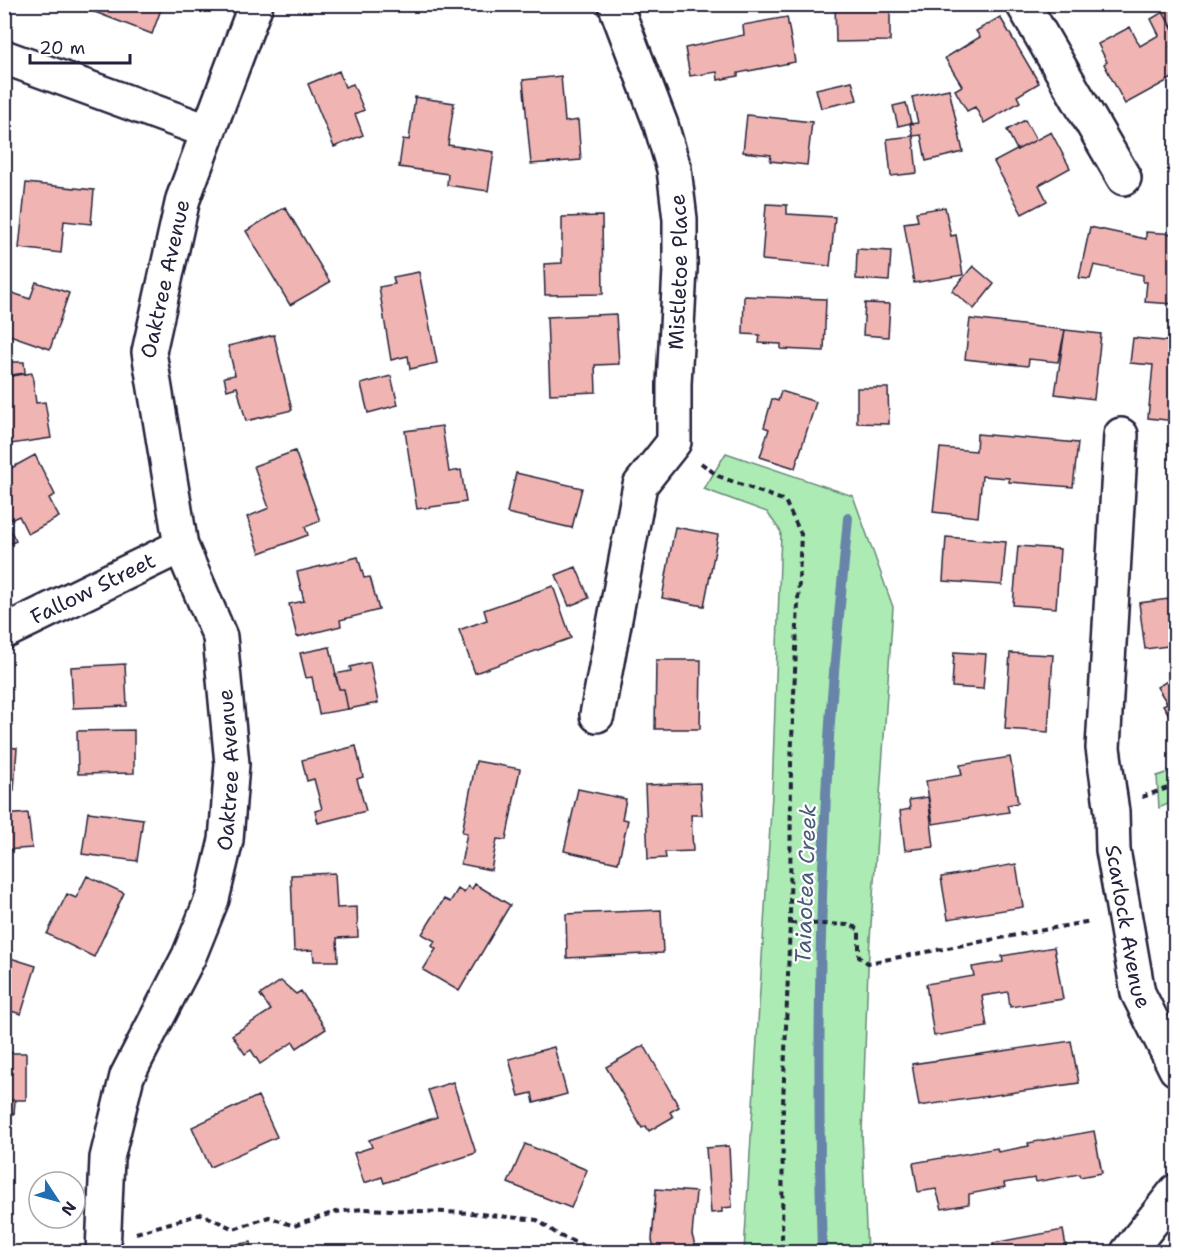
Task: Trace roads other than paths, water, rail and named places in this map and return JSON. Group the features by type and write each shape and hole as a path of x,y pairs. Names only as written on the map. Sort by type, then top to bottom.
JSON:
{"street":[{"name":"Oaktree Avenue","path":"102,1248 107,1158 127,1076 189,956 212,899 226,840 232,764 220,637 182,546 149,352 183,200 256,4"},
{"name":"Mistletoe Place","path":"597,715 640,485 675,442 674,384 680,219 674,169 661,125 615,4"},
{"path":"1023,4 1125,178"},
{"path":"4,57 207,131"},
{"name":"Scarlock Avenue","path":"1121,435 1103,748 1122,915 1138,993 1176,1069"},
{"name":"Fallow Street","path":"4,632 182,546"},
{"path":"1128,1252 1176,1191"}],"waterway":[{"name":"Taiaotea Creek","path":"822,1252 819,1053 823,854 830,722 848,518"}]}
